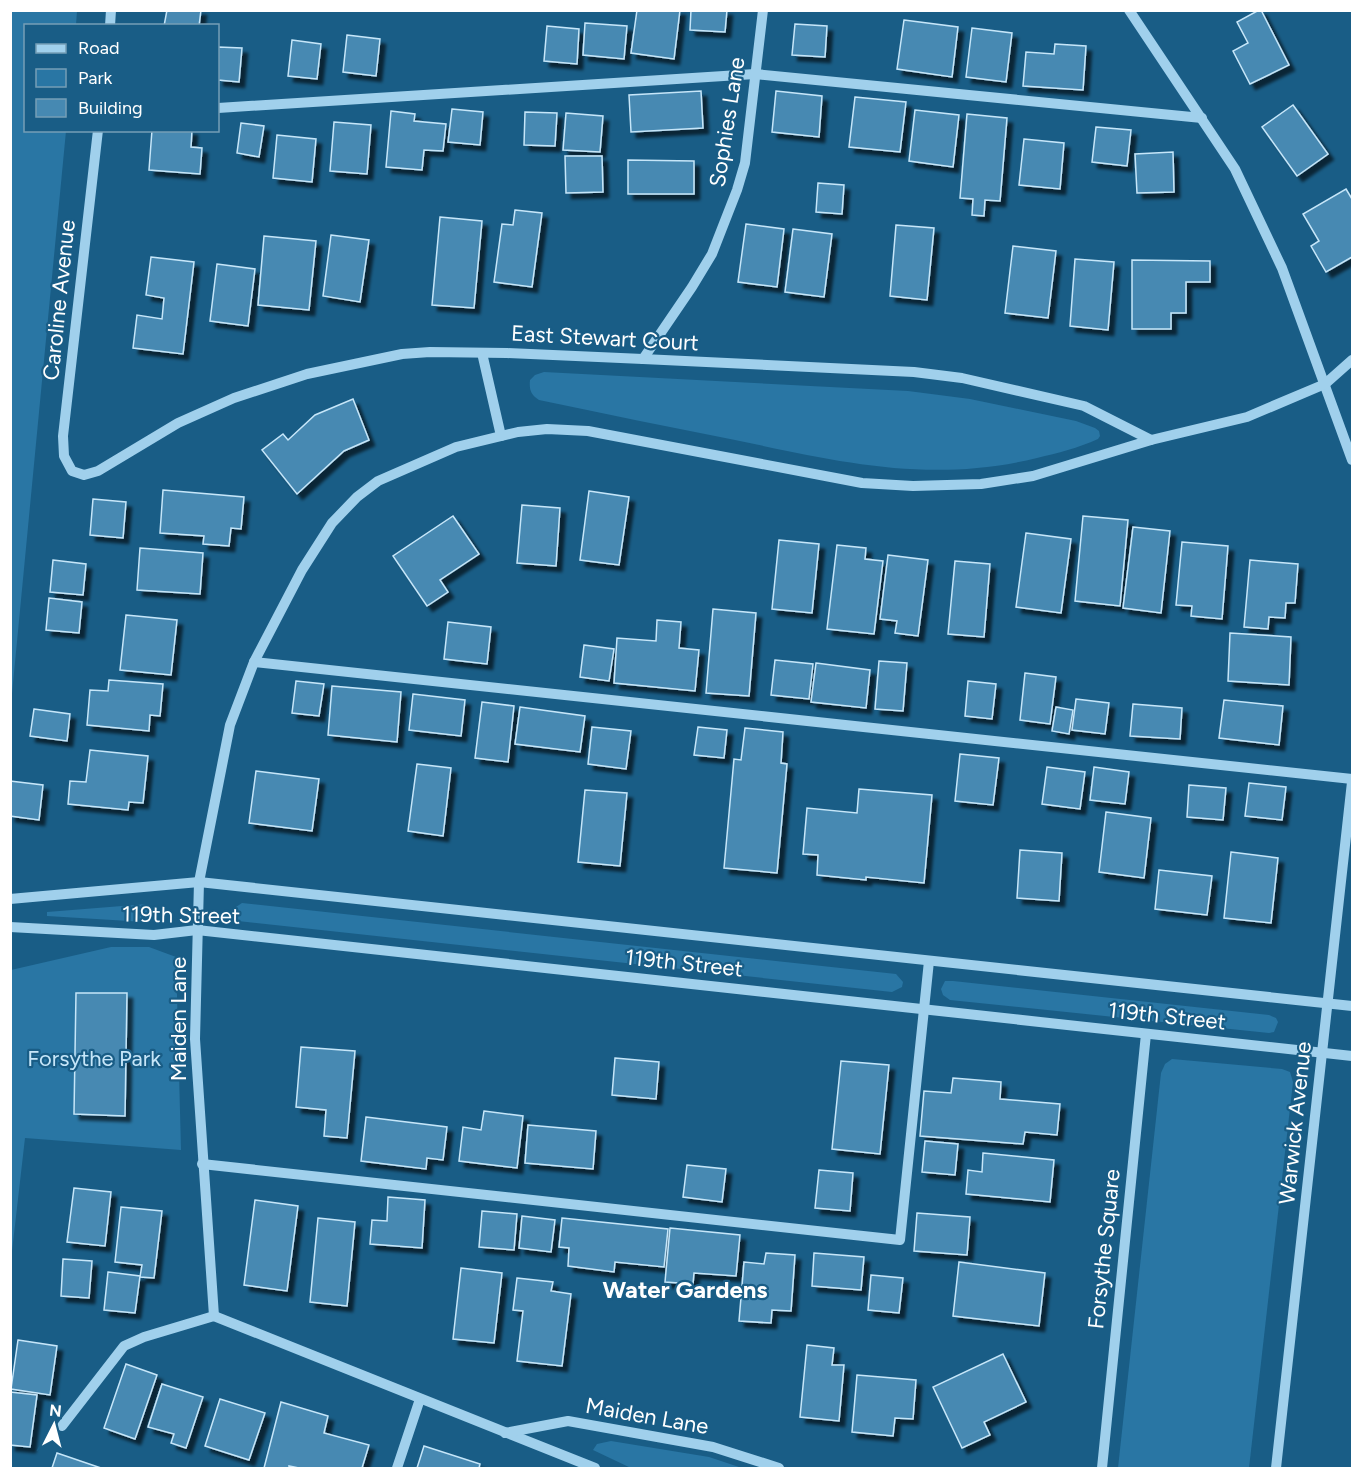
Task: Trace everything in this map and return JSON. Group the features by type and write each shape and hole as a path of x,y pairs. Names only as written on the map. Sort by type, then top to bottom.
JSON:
{"street":[{"name":"Sophies Lane","path":"643,359 712,254 737,190 745,163 763,10"},
{"path":"1130,10 1235,169 1282,268 1353,460"},
{"path":"219,108 756,75 1202,118"},
{"name":"Caroline Avenue","path":"72,471 64,456 63,436 98,132"},
{"name":"East Stewart Court","path":"72,471 84,475 98,471 178,423 234,398 307,374 402,354 430,352 507,353 914,372 962,378 1084,406 1151,440"},
{"path":"482,353 501,436"},
{"path":"1151,440 1247,417 1325,384 1353,360"},
{"name":"Maiden Lane","path":"214,1316 195,1040 199,882 230,724 254,662 308,561 332,523 357,497 378,481 401,469 456,447 518,432 547,429 588,431 862,483 913,486 981,484 1033,476 1151,440"},
{"path":"254,662 1353,780"},
{"name":"Warwick Avenue","path":"1276,1468 1353,780"},
{"name":"119th Street","path":"10,899 199,882 1353,1006"},
{"name":"119th Street","path":"10,927 154,935 197,930 1353,1056"},
{"path":"202,1164 900,1240 928,961"},
{"name":"Forsythe Square","path":"1102,1468 1146,1034"},
{"path":"62,1426 124,1346 144,1337 214,1316 595,1468"},
{"path":"396,1468 420,1399"},
{"name":"Maiden Lane","path":"505,1433 568,1421 713,1447 779,1468"}],"green space":[{"path":"11,10 77,11 76,24 24,24 24,132 66,132 11,704"},
{"path":"544,372 908,391 970,399 1076,421 1095,428 1099,431 1100,436 1098,439 1068,450 997,466 922,470 885,467 812,456 539,400 531,392 530,380 535,375"},
{"path":"242,903 896,974 903,982 902,987 892,992 238,921 234,914 236,907"},
{"path":"147,904 154,913 152,918 145,922 47,916 47,912"},
{"name":"Forsythe Park","path":"111,947 149,947 176,957 181,1150 25,1138 11,1260 11,970"},
{"path":"945,981 1269,1015 1276,1018 1278,1022 1274,1032 1269,1033 950,1000 943,995 941,989"},
{"path":"1172,1059 1282,1069 1290,1072 1293,1082 1249,1468 1118,1468 1161,1073 1165,1064"},
{"path":"611,1441 709,1457 742,1468 631,1468 593,1450 597,1444"}],"building":[{"path":"167,10 201,10 199,24 164,24"},
{"path":"637,10 680,10 674,59 631,53"},
{"path":"691,10 727,10 725,32 690,30"},
{"path":"1259,10 1289,65 1250,84 1233,51 1248,43 1237,22"},
{"path":"904,20 958,27 952,77 897,69"},
{"path":"585,23 627,26 624,59 583,55"},
{"path":"795,24 827,26 825,57 792,55"},
{"path":"547,26 579,29 577,64 544,61"},
{"path":"972,28 1012,33 1006,82 966,77"},
{"path":"347,35 380,39 376,76 343,72"},
{"path":"292,40 321,44 317,79 288,76"},
{"path":"1055,44 1086,46 1083,90 1023,86 1026,52 1054,54"},
{"path":"219,47 242,48 239,82 219,80"},
{"path":"701,91 703,128 631,132 629,95"},
{"path":"776,91 822,96 819,137 772,132"},
{"path":"855,97 906,102 900,152 849,147"},
{"path":"1293,105 1328,154 1297,176 1262,127"},
{"path":"452,109 483,112 480,145 448,142"},
{"path":"915,110 959,115 953,167 909,161"},
{"path":"391,111 415,114 414,121 446,124 443,151 424,150 422,170 386,167"},
{"path":"525,112 557,113 555,146 524,145"},
{"path":"566,113 603,116 600,152 563,150"},
{"path":"967,114 1007,118 1000,201 985,200 984,216 972,215 973,199 960,198"},
{"path":"334,122 371,125 367,174 330,171"},
{"path":"241,123 264,126 259,157 237,153"},
{"path":"1096,127 1131,130 1127,166 1092,162"},
{"path":"152,132 192,132 191,147 202,148 200,174 149,170"},
{"path":"277,135 316,139 312,182 273,178"},
{"path":"1024,139 1064,143 1060,189 1019,185"},
{"path":"1173,152 1174,192 1137,193 1135,154"},
{"path":"565,156 602,156 603,192 566,193"},
{"path":"628,160 694,161 694,194 628,194"},
{"path":"818,183 844,185 842,214 816,212"},
{"path":"1346,189 1352,199 1352,257 1326,272 1311,246 1319,241 1303,214"},
{"path":"515,210 542,213 532,287 494,282 502,224 513,225"},
{"path":"440,217 482,221 474,308 432,305"},
{"path":"746,224 784,229 777,287 738,282"},
{"path":"896,225 934,228 927,300 890,296"},
{"path":"793,229 832,234 824,297 785,292"},
{"path":"331,235 369,240 360,302 323,296"},
{"path":"264,236 316,241 309,310 258,305"},
{"path":"1013,246 1056,251 1048,318 1005,313"},
{"path":"151,257 194,262 183,354 133,348 137,315 162,319 164,298 146,295"},
{"path":"1075,259 1114,262 1108,330 1070,326"},
{"path":"1132,260 1210,261 1210,282 1186,282 1186,313 1171,313 1171,329 1132,329"},
{"path":"217,264 255,269 248,326 210,321"},
{"path":"353,399 369,440 344,451 297,494 262,450 283,434 288,440 315,415"},
{"path":"163,490 244,497 241,529 231,528 229,546 203,544 204,536 160,533"},
{"path":"589,491 629,497 619,565 580,560"},
{"path":"93,499 126,502 123,538 90,535"},
{"path":"522,505 560,508 556,566 517,563"},
{"path":"453,516 479,554 440,580 448,592 427,606 393,556"},
{"path":"1083,516 1128,520 1120,606 1075,601"},
{"path":"1133,527 1170,531 1161,613 1123,608"},
{"path":"1026,533 1071,539 1061,613 1016,607"},
{"path":"779,540 819,544 812,613 772,609"},
{"path":"1182,542 1228,546 1222,619 1191,616 1192,606 1176,605"},
{"path":"837,545 866,548 865,559 883,561 874,634 827,629"},
{"path":"140,548 203,553 200,594 137,590"},
{"path":"888,555 928,560 918,636 895,633 897,621 880,619"},
{"path":"53,560 86,564 83,595 50,592"},
{"path":"1250,560 1298,564 1295,603 1286,603 1285,618 1269,617 1268,629 1244,627"},
{"path":"955,561 990,564 984,637 948,634"},
{"path":"49,598 82,602 79,633 46,630"},
{"path":"713,609 756,613 749,696 706,693"},
{"path":"126,615 177,620 171,675 120,670"},
{"path":"657,620 681,622 679,648 699,650 695,691 614,683 617,638 656,641"},
{"path":"448,622 491,627 487,664 444,659"},
{"path":"1230,633 1291,637 1289,685 1228,681"},
{"path":"584,645 614,649 609,681 580,677"},
{"path":"775,660 813,664 809,699 771,695"},
{"path":"879,661 907,663 903,711 875,709"},
{"path":"816,663 870,670 866,708 811,702"},
{"path":"1025,673 1056,677 1050,724 1020,720"},
{"path":"109,680 163,684 160,716 150,715 149,731 87,725 90,690 108,691"},
{"path":"296,681 324,684 319,716 292,713"},
{"path":"968,681 996,684 992,719 965,716"},
{"path":"332,686 401,692 397,742 328,735"},
{"path":"413,694 465,700 461,736 409,730"},
{"path":"1076,699 1109,703 1105,734 1072,730"},
{"path":"1224,700 1283,706 1279,745 1219,738"},
{"path":"482,702 514,706 508,762 475,758"},
{"path":"1133,704 1182,708 1180,739 1130,736"},
{"path":"520,707 585,716 580,752 515,744"},
{"path":"1056,707 1073,710 1069,734 1052,731"},
{"path":"34,709 70,714 67,741 30,736"},
{"path":"592,727 631,731 626,769 588,764"},
{"path":"698,727 727,730 724,758 694,755"},
{"path":"745,728 783,732 781,763 787,764 777,873 724,868 734,759 741,760"},
{"path":"90,750 148,756 143,803 129,802 128,810 68,804 70,781 86,782"},
{"path":"960,754 999,758 993,805 955,801"},
{"path":"417,764 451,768 443,836 408,831"},
{"path":"1047,767 1085,772 1080,809 1042,804"},
{"path":"1094,767 1129,772 1125,804 1090,800"},
{"path":"256,771 319,779 312,831 249,823"},
{"path":"10,781 43,785 39,820 10,816"},
{"path":"1249,783 1286,787 1282,820 1245,816"},
{"path":"1189,785 1226,788 1223,820 1187,817"},
{"path":"859,789 932,795 924,883 817,875 818,855 803,854 807,808 857,813"},
{"path":"585,790 627,793 620,866 578,862"},
{"path":"1106,812 1151,818 1144,878 1099,872"},
{"path":"1020,850 1062,853 1059,901 1017,898"},
{"path":"1231,852 1278,858 1271,923 1224,918"},
{"path":"1159,870 1212,876 1207,915 1155,909"},
{"path":"76,993 127,993 125,1116 74,1114"},
{"path":"301,1047 355,1051 347,1138 324,1136 326,1110 296,1107"},
{"path":"615,1058 659,1062 656,1099 612,1095"},
{"path":"841,1061 889,1065 880,1154 832,1149"},
{"path":"953,1078 1001,1082 1000,1099 1060,1104 1057,1135 1025,1132 1023,1144 920,1136 924,1091 951,1093"},
{"path":"484,1111 523,1116 517,1168 459,1161 463,1127 481,1130"},
{"path":"366,1117 447,1127 443,1160 427,1158 426,1169 361,1161"},
{"path":"528,1125 596,1131 593,1169 525,1163"},
{"path":"925,1141 958,1144 955,1175 922,1172"},
{"path":"983,1153 1054,1160 1050,1202 966,1194 968,1170 982,1172"},
{"path":"687,1165 726,1169 722,1202 683,1197"},
{"path":"819,1170 853,1173 850,1211 815,1208"},
{"path":"74,1188 111,1192 105,1246 67,1242"},
{"path":"388,1197 425,1200 422,1248 370,1244 372,1220 387,1221"},
{"path":"255,1200 298,1206 287,1291 244,1285"},
{"path":"121,1207 162,1211 154,1278 140,1277 142,1265 115,1262"},
{"path":"482,1211 517,1214 514,1250 479,1247"},
{"path":"917,1213 970,1217 967,1255 914,1251"},
{"path":"522,1216 555,1220 551,1252 519,1248"},
{"path":"318,1218 355,1222 347,1306 310,1302"},
{"path":"562,1218 668,1229 664,1267 615,1262 614,1272 568,1266 569,1248 559,1247"},
{"path":"670,1228 740,1235 736,1276 694,1273 693,1284 665,1282"},
{"path":"766,1253 795,1255 791,1311 772,1310 771,1323 739,1321 744,1262 764,1264"},
{"path":"814,1253 864,1257 861,1290 812,1286"},
{"path":"63,1259 92,1261 89,1298 61,1296"},
{"path":"959,1262 1045,1273 1039,1326 953,1316"},
{"path":"461,1268 502,1273 494,1343 453,1339"},
{"path":"108,1272 140,1276 135,1313 104,1310"},
{"path":"871,1275 903,1278 899,1313 868,1310"},
{"path":"517,1278 553,1282 551,1291 571,1294 562,1366 517,1361 523,1311 513,1310"},
{"path":"18,1340 57,1346 50,1395 11,1389"},
{"path":"807,1345 834,1348 832,1365 844,1365 839,1421 800,1417"},
{"path":"1003,1354 1026,1402 984,1422 990,1435 962,1448 933,1387"},
{"path":"126,1364 157,1375 135,1439 104,1428"},
{"path":"857,1375 916,1380 913,1419 895,1418 893,1436 852,1432"},
{"path":"162,1384 203,1397 186,1448 171,1443 174,1434 148,1427"},
{"path":"10,1392 37,1395 30,1447 10,1445"},
{"path":"220,1399 265,1413 249,1460 205,1446"},
{"path":"281,1402 328,1416 324,1433 369,1445 362,1468 289,1466 289,1468 264,1468"},
{"path":"424,1446 480,1464 479,1468 417,1468"},
{"path":"57,1453 101,1468 52,1468"}],"district":[{"name":"Water Gardens","path":"685,1289"}]}
